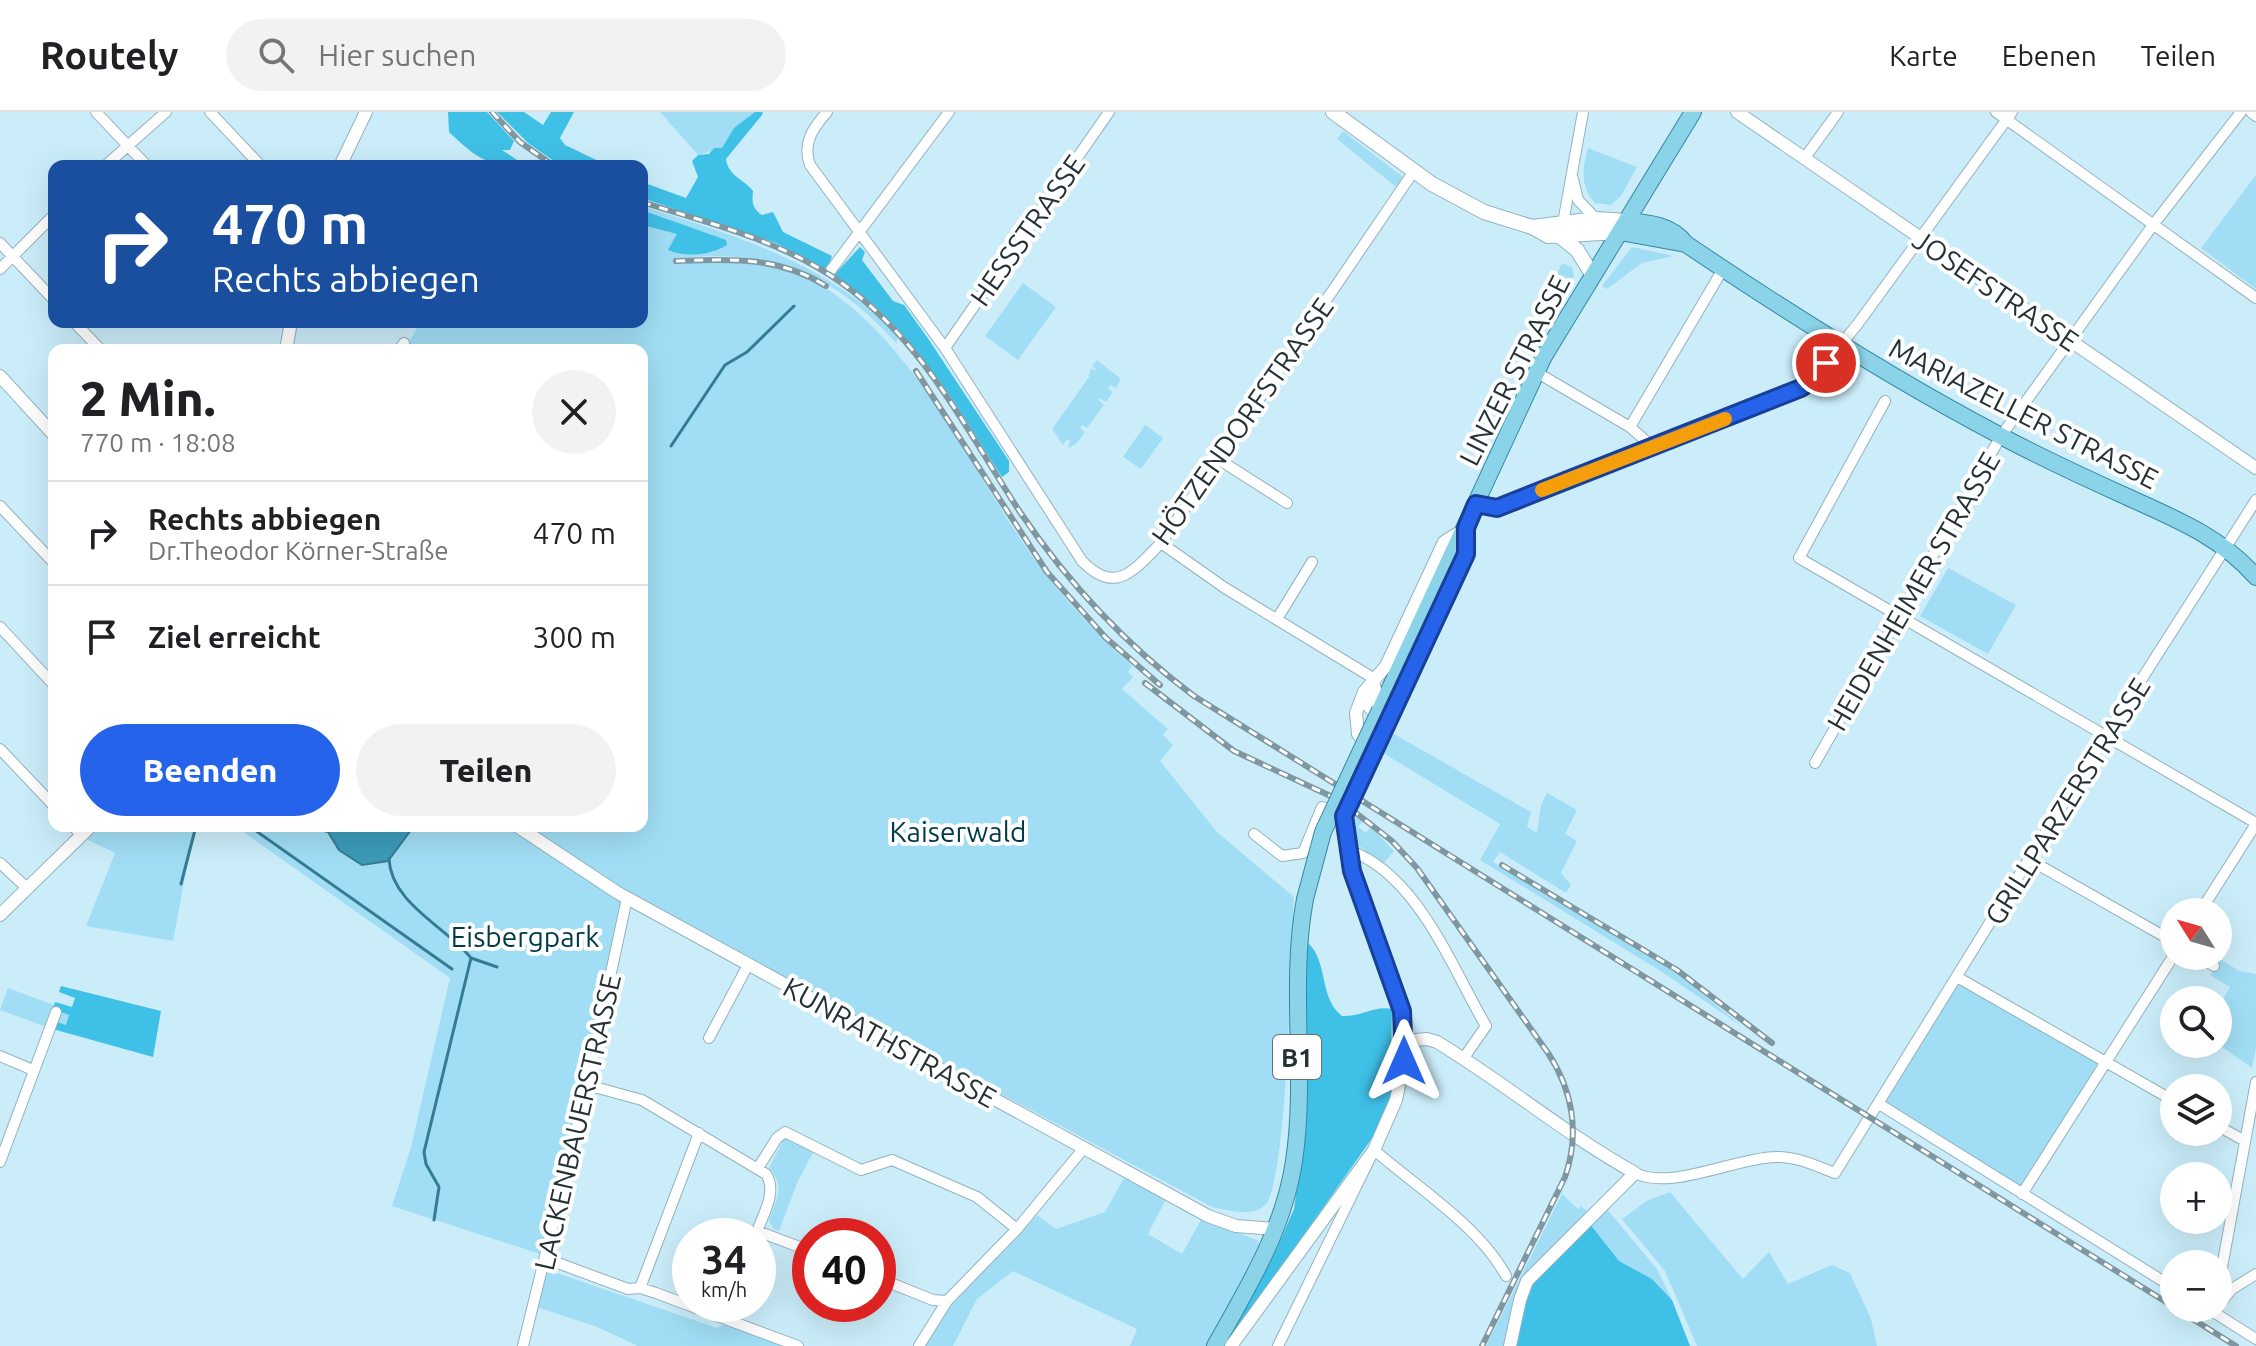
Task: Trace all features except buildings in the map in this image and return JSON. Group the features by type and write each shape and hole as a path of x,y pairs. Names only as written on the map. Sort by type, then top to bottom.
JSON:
{"main road":[{"path":"1333,112 1414,171 1484,212 1532,227 1562,230 1624,227"},
{"name":"B1","path":"1624,227 1693,112"},
{"path":"1562,230 1596,219 1624,227"},
{"name":"MARIAZELLER STRASSE","path":"1624,227 1664,227 1679,235 1721,272 2001,436 2196,527 2225,547 2256,577"},
{"name":"LINZER STRASSE","path":"1382,718 1466,528 1484,506 1536,372 1592,274 1624,227"},
{"path":"1562,230 1592,274"},
{"name":"B1","path":"1215,1346 1276,1229 1288,1191 1297,1137 1297,1020 1305,899 1323,832 1382,718"}],"street":[{"path":"96,112 141,160"},
{"path":"111,160 166,112"},
{"path":"210,112 255,160"},
{"path":"343,160 366,112"},
{"name":"HÖTZENDORFSTRASSE","path":"827,112 811,132 809,162 945,348 1061,530 1093,572 1105,579 1117,579 1136,568 1161,543 1414,171"},
{"path":"831,270 949,112"},
{"name":"HESSSTRASSE","path":"945,348 1109,112"},
{"path":"1562,230 1583,112"},
{"name":"JOSEFSTRASSE","path":"1737,112 2256,468"},
{"path":"1804,159 1838,112"},
{"path":"1996,112 2010,115 2153,225 2256,298"},
{"name":"HEIDENHEIMER STRASSE","path":"1815,763 2001,436 2153,225 2241,112"},
{"path":"2251,112 2256,116"},
{"path":"1484,506 1654,448 1801,388 1813,380 2010,115"},
{"path":"1572,174 1578,200 1596,219"},
{"path":"0,269 48,221"},
{"path":"0,243 48,294"},
{"path":"1630,427 1721,272"},
{"path":"80,328 95,344"},
{"path":"1536,372 1630,427 1654,448"},
{"path":"0,376 48,428"},
{"path":"1885,401 1799,558 2256,824 2209,898"},
{"path":"1218,459 1287,503"},
{"name":"GRILLPARZERSTRASSE","path":"1635,1173 1644,1178 1660,1179 1759,1158 1786,1157 1835,1173 2106,735 2256,500"},
{"path":"0,506 48,557"},
{"path":"1373,752 1358,734 1356,713 1373,678 1386,666 1444,542 1466,528"},
{"path":"1161,543 1225,588 1373,678 1376,689 1369,708 1382,718 1373,752 1344,816 1356,883 1395,984 1402,1011 1405,1041 1396,1100 1278,1346"},
{"path":"1277,619 1312,562"},
{"path":"0,627 48,679"},
{"path":"0,749 48,800"},
{"path":"1254,834 1282,856 1303,853 1322,807 1344,816"},
{"path":"0,915 79,832"},
{"name":"KUNRATHSTRASSE","path":"526,832 627,898 1222,1222 1276,1229"},
{"path":"1348,850 1396,880 1443,946 1486,1026 1463,1059"},
{"path":"2030,860 2160,934"},
{"path":"0,863 27,888"},
{"name":"LACKENBAUERSTRASSE","path":"523,1346 547,1259 627,898"},
{"path":"709,1038 748,965"},
{"path":"2022,1194 2164,970"},
{"path":"1957,977 2160,1093"},
{"path":"0,1162 56,1012"},
{"path":"1405,1041 1427,1039 1437,1042 1531,1104 1574,1138 1635,1173 1527,1281 1510,1346"},
{"path":"0,1056 33,1070"},
{"path":"2225,1250 2245,1141 2252,1122 2256,1082"},
{"path":"587,1085 642,1100 758,1168 771,1182 771,1192 761,1218"},
{"path":"1879,1104 2160,1279"},
{"path":"758,1168 777,1138 785,1132 861,1170 892,1160 977,1197 1017,1229"},
{"path":"640,1288 699,1133"},
{"path":"2232,1134 2245,1141"},
{"path":"919,1346 947,1301 1017,1229 1084,1148"},
{"path":"1231,1346 1374,1150"},
{"path":"1374,1150 1479,1239 1495,1256 1506,1276"},
{"path":"1307,1241 1323,1253"},
{"path":"547,1259 628,1289 640,1288 672,1299"},
{"path":"2232,1289 2256,1274"},
{"path":"896,1285 933,1300 947,1301"},
{"path":"2232,1321 2256,1339"},
{"path":"737,1322 798,1346"}],"green space":[{"path":"660,112 755,112 735,128 722,148 698,155"},
{"path":"1343,131 1403,177 1396,187 1337,139"},
{"path":"1588,148 1637,167 1621,196 1611,205 1595,203 1587,190 1584,170"},
{"path":"2256,175 2256,289 2201,248"},
{"name":"Kaiserwald","path":"648,208 746,241 810,270 841,288 897,335 897,344 848,298 798,270 742,258 676,258 676,263 741,262 779,267 821,285 858,313 893,348 953,431 1041,569 1078,612 1132,666 1128,672 1133,677 1122,689 1168,729 1163,735 1173,745 1160,761 1217,832 1294,897 1287,1060 1279,1154 1273,1187 1260,1209 1240,1212 1212,1207 624,892 532,832 648,832 648,344 408,343 417,328 648,328 648,227 677,234 674,252 714,252 669,219 648,212"},
{"path":"1632,247 1674,256 1642,263 1607,289 1602,286"},
{"path":"1562,263 1572,267 1574,276 1552,305 1543,308 1545,281 1556,276"},
{"path":"1023,283 1056,307 1018,360 985,336"},
{"path":"1097,360 1121,379 1116,388 1110,385 1108,388 1113,392 1106,402 1100,398 1104,405 1087,428 1082,425 1080,428 1085,432 1076,444 1068,448 1070,441 1067,439 1063,445 1052,429 1089,377 1090,369 1097,370 1092,366"},
{"path":"1145,425 1163,438 1141,469 1123,457"},
{"path":"1948,568 2016,605 1988,654 1920,616"},
{"path":"1394,734 1531,812 1527,827 1537,833 1541,805 1547,793 1577,810 1565,834 1577,841 1561,873 1571,885 1566,893 1500,852 1493,862 1674,970 1743,1027 1662,972 1480,860 1500,824 1383,753"},
{"path":"1352,812 1363,821 1358,827 1366,833 1371,827 1394,851 1383,864 1354,842"},
{"path":"90,832 196,832 173,941 86,926 115,853 84,838"},
{"name":"Eisbergpark","path":"243,832 523,832 621,900 579,1097 540,1254 392,1206 411,1147 450,978"},
{"path":"2232,967 2256,974 2256,1048 2252,1068 2232,1054 2232,986 2210,975 2213,970 2232,970"},
{"path":"1957,977 2105,1063 2022,1194 1879,1104"},
{"path":"8,988 69,1014 67,1025 49,1028 0,1010"},
{"path":"128,1015 149,1019 148,1049 125,1041"},
{"path":"785,1137 815,1149 798,1181 779,1231 776,1230 776,1218 770,1218 778,1187 769,1168"},
{"path":"1125,1176 1166,1199 1148,1234 1182,1254 1202,1218 1259,1241 1258,1250 1206,1346 1130,1346 1137,1329 1013,1271 977,1299 953,1346 925,1346 949,1308 1037,1215 1056,1229 1105,1212"},
{"path":"1670,1192 1743,1279 1769,1252 1788,1284 1832,1265 1850,1273 1871,1319 1877,1346 1697,1346 1665,1271 1622,1219 1648,1200"},
{"path":"1562,1194 1578,1209 1581,1206 1587,1211 1586,1215 1506,1346 1486,1346"},
{"path":"1606,1208 1657,1269 1672,1300 1652,1279 1619,1261 1590,1224"},
{"path":"548,1270 672,1313 672,1322 700,1322 717,1328 725,1324 781,1346 638,1346 595,1326 536,1307"}],"shaded area":[{"path":"448,112 487,112 514,141 510,150 502,150 517,160 483,159 449,132"},
{"path":"497,112 524,112 543,125 551,112 574,112 560,138 565,145 596,160 552,160 528,143"},
{"path":"755,112 763,112 726,159 727,165 753,191 756,210 762,215 773,212 783,232 832,256 827,270 776,243 648,200 648,184 686,198 698,177 692,161 698,155 709,154 714,148 722,148 734,128"},
{"path":"648,212 726,240 727,245 698,254 668,250 677,234 648,227"},
{"path":"860,247 865,252 862,260 893,301 904,305 1009,461 1009,472 1002,477 948,393 908,340 861,295 834,275"},
{"path":"328,832 410,832 388,861 362,865 339,850"},
{"path":"1307,942 1318,959 1330,999 1342,1016 1392,1009 1391,1051 1398,1059 1394,1089 1375,1134 1237,1330 1233,1328 1277,1248 1294,1209 1305,1127"},
{"path":"61,986 161,1011 153,1057 49,1028 51,1020 66,1025 69,1015 53,1009 55,1002 72,1007 75,998 59,992"},
{"path":"1590,1224 1619,1261 1652,1279 1672,1300 1690,1346 1514,1346 1531,1284"}],"waterway":[{"path":"671,446 725,365 747,352 794,306"},
{"path":"181,884 194,832"},
{"path":"258,832 452,969"},
{"path":"389,859 399,889 471,958 424,1152 426,1164 439,1187 434,1220"},
{"path":"471,958 497,967"}],"railway":[{"path":"492,112 520,142 546,160"},
{"path":"648,204 746,235 796,256 843,284 872,307 921,360 942,389 1020,512 1058,564 1122,634 1194,696 2160,1298"},
{"path":"676,261 735,260 772,264 808,276 826,286"},
{"path":"916,371 1047,572 1106,638 1160,685"},
{"path":"1145,683 1234,751 1339,800"},
{"path":"1351,809 1392,841 1417,868 1557,1067 1572,1113 1572,1145 1565,1177 1482,1346"},
{"path":"1502,865 1677,970 1772,1043"},
{"path":"2197,1322 2236,1346"}],"slow traffic":[{"path":"1542,490 1725,419"}],"route":[{"path":"1404,1061 1402,1011 1395,984 1352,871 1344,816 1466,554 1466,528 1476,504 1497,508 1654,448 1801,388 1813,380 1826,363"}]}
